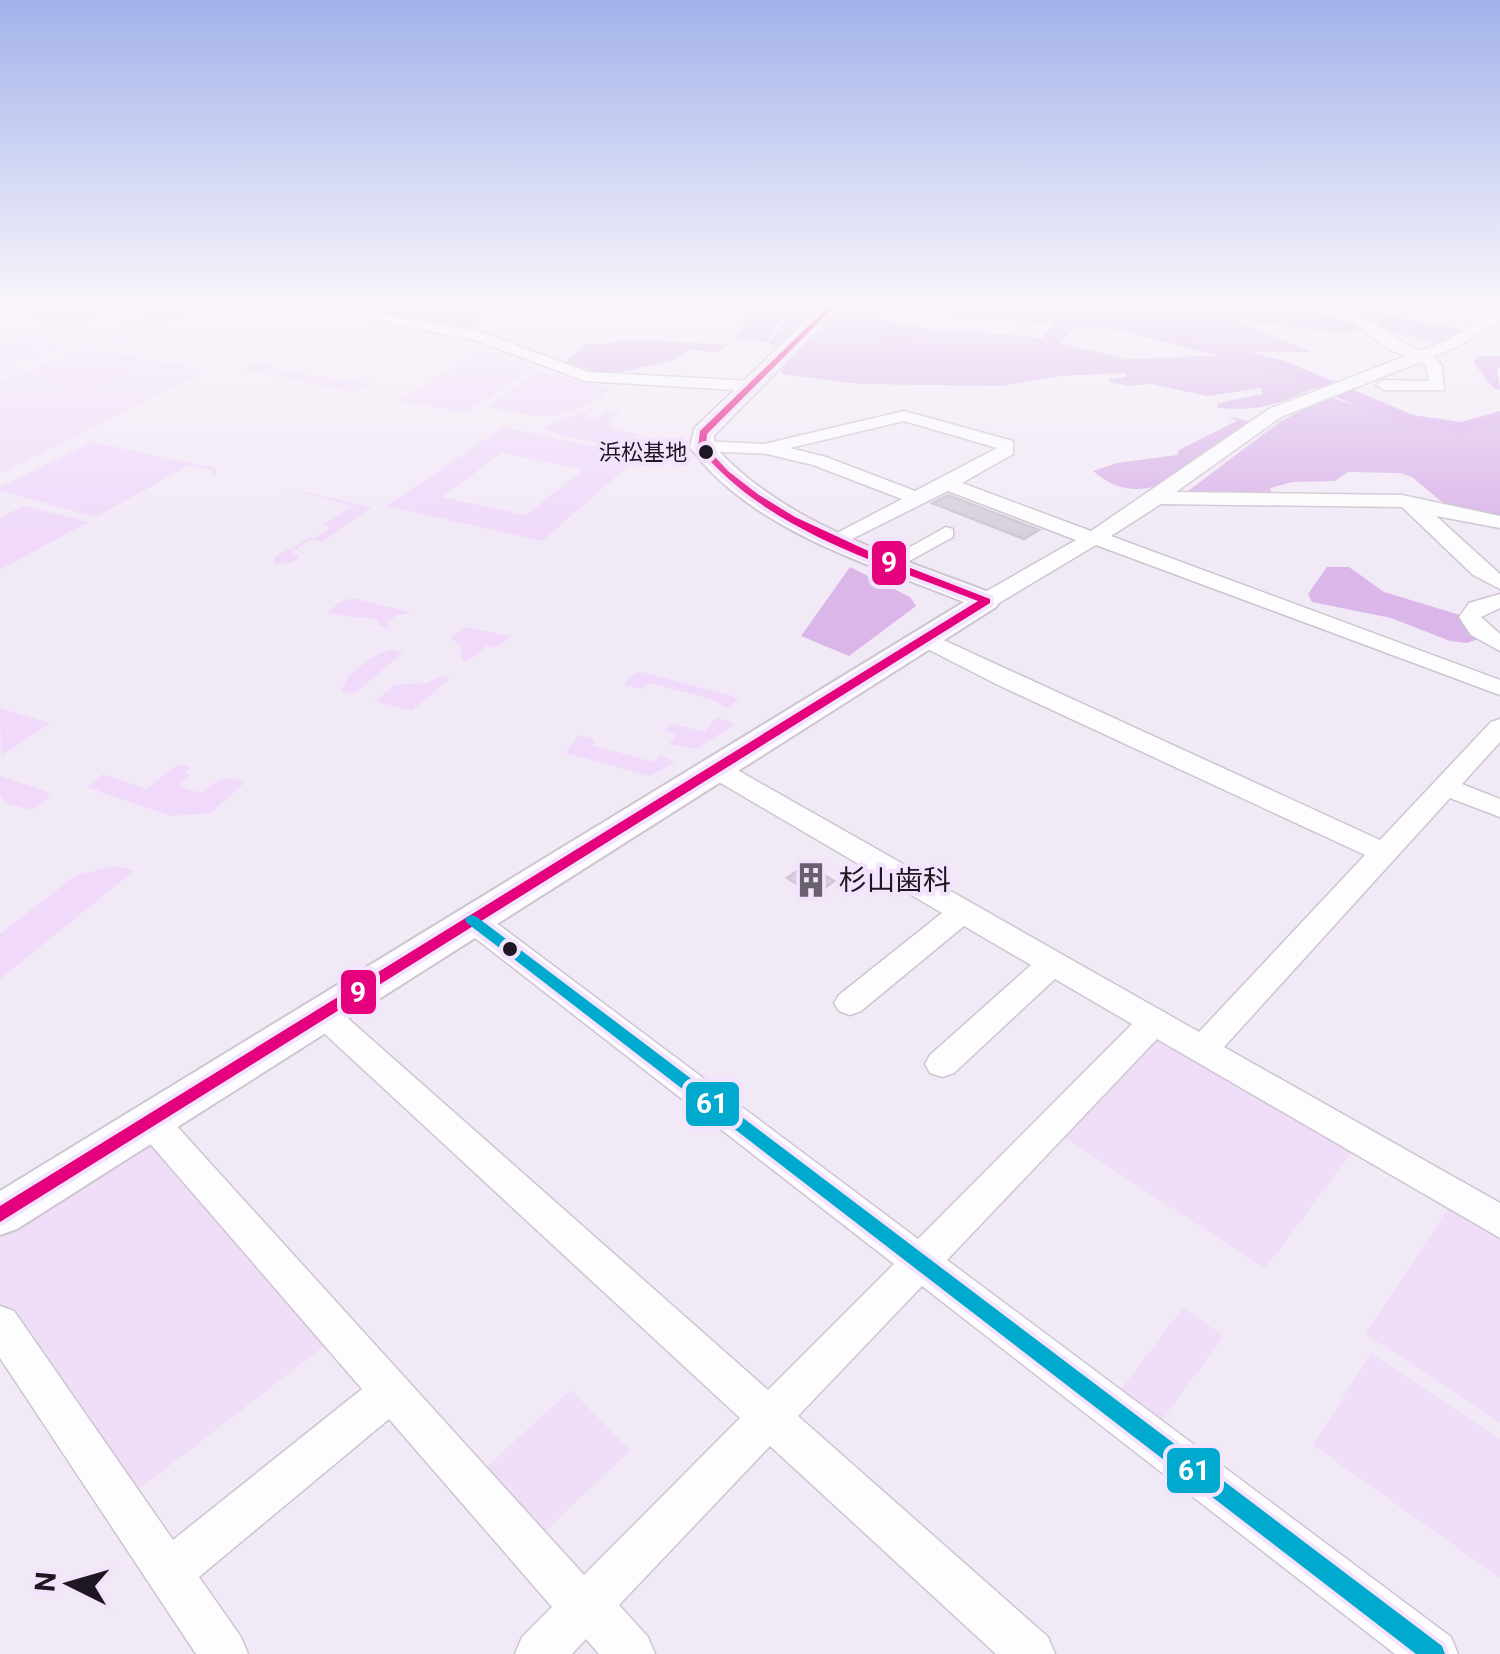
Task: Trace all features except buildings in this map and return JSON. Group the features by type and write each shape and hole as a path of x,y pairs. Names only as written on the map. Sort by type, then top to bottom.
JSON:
{"main road":[{"path":"758,380 704,433 702,446 722,469 777,510 986,601"},
{"path":"0,1215 986,601"}],"street":[{"path":"640,380 752,386"},
{"path":"986,601 1156,498 1275,412 1355,380"},
{"path":"1392,386 1438,386 1437,380"},
{"path":"702,446 768,449 819,461 916,498 1007,450 1007,445 904,416 768,449"},
{"path":"947,484 1500,688"},
{"path":"1156,498 1402,500 1500,522"},
{"path":"840,539 910,502"},
{"path":"1419,505 1415,506 1480,572 1500,583"},
{"path":"893,562 946,533"},
{"path":"1500,601 1477,608 1470,617 1479,630 1500,644"},
{"path":"926,639 1006,680 1384,852"},
{"path":"1202,1050 1500,726"},
{"path":"716,769 1500,1222"},
{"path":"1445,786 1500,809"},
{"path":"850,1003 962,912"},
{"path":"472,920 1434,1654"},
{"path":"942,1064 1052,964"},
{"path":"324,1015 1031,1654"},
{"path":"538,1654 1154,1022"},
{"path":"152,1122 630,1654"},
{"path":"0,1324 224,1654"},
{"path":"169,1573 390,1391"}],"shaded area":[{"path":"11,380 47,380 83,388 106,380 189,380 0,474 0,385"},
{"path":"47,380 110,380 83,388"},
{"path":"296,380 372,384 353,392"},
{"path":"432,380 515,380 476,407 470,406 474,409 467,413 399,401"},
{"path":"526,380 578,380 610,389 594,401 565,413 537,415 487,407"},
{"path":"830,380 1035,380 1001,386"},
{"path":"1109,382 1328,383 1275,404 1235,409 1217,408 1218,403 1262,394 1261,388 1208,396 1151,384"},
{"path":"1329,397 1438,430 1474,430 1500,422 1500,518 1448,507 1412,477 1400,473 1348,472 1335,481 1293,482 1270,488 1272,496 1184,494 1281,421"},
{"path":"595,409 585,418 595,420 608,410 621,413 611,420 611,429 640,434 630,440 606,443 542,429"},
{"path":"1228,416 1250,422 1176,478 1135,489 1114,485 1093,471 1117,463 1177,455 1179,450 1237,421"},
{"path":"503,427 634,455 629,461 632,463 542,541 386,506","holes":["502,453 582,469 526,515 442,497"]},
{"path":"92,442 215,468 217,472 214,475 210,470 188,466 96,517 0,491 0,487"},
{"path":"278,486 371,508 324,541 309,540 292,552 300,557 291,563 275,564 274,557 309,539 306,537 315,538 330,528 323,525 353,506"},
{"path":"25,506 88,522 0,570 0,517"},
{"path":"850,567 910,597 916,606 849,656 801,636"},
{"path":"1327,567 1349,567 1384,592 1460,615 1478,639 1467,643 1450,641 1391,618 1312,602 1308,594"},
{"path":"353,598 412,613 397,615 386,623 390,629 378,626 379,620 328,612"},
{"path":"464,627 510,636 496,648 486,646 468,661 461,660 462,648 451,638"},
{"path":"392,649 403,653 356,692 341,693 347,679 360,666"},
{"path":"635,673 739,698 727,708 711,699 649,683 642,689 624,685"},
{"path":"443,676 450,678 412,711 375,701 395,685 426,683"},
{"path":"0,708 50,723 1,756"},
{"path":"717,717 735,724 696,749 669,744 678,734 665,730 671,723 704,732"},
{"path":"578,735 596,740 592,745 654,762 660,755 675,762 650,776 566,753"},
{"path":"176,766 191,767 185,772 190,774 178,786 201,793 227,779 244,783 211,813 170,816 88,787 103,774 146,789"},
{"path":"0,776 46,791 50,797 31,810 5,803 0,794"},
{"path":"114,866 135,870 0,979 0,934 75,876"},
{"path":"1156,1033 1355,1148 1265,1269 1059,1134"},
{"path":"152,1133 333,1339 128,1498 0,1311 0,1228"},
{"path":"1451,1204 1500,1233 1500,1423 1365,1334"},
{"path":"1183,1308 1224,1336 1156,1428 1115,1397"},
{"path":"1371,1353 1500,1439 1500,1578 1313,1445"},
{"path":"571,1390 630,1450 536,1541 477,1475"}],"waterway":[{"path":"1314,380 1409,421 1462,428 1500,417"},
{"path":"1497,380 1500,384"}],"transit line":[{"name":"9","path":"0,1215 986,601 832,539 756,497 725,473 702,447 703,433 757,380"},
{"name":"61","path":"472,920 1434,1654"}],"place":[{"name":"浜松基地","path":"706,452"},
{"name":"杉山歯科","path":"811,880"}]}
